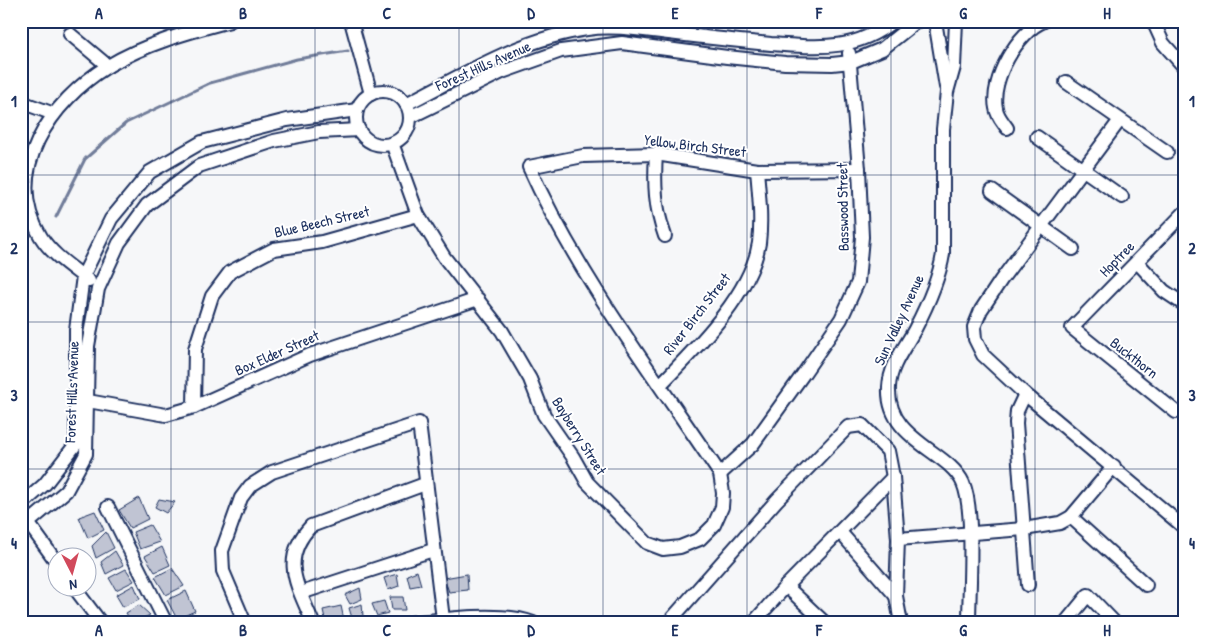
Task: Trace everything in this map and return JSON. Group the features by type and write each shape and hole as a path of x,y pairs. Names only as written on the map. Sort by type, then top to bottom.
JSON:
{"street":[{"path":"98,289 42,239 32,220 25,179 30,158 54,114 69,98 108,66 159,42 230,21"},
{"path":"351,21 371,94"},
{"name":"Forest Hills Avenue","path":"406,104 493,59 552,37 587,29 618,28 812,47 848,44 869,37 893,21"},
{"name":"Forest Hills Avenue","path":"410,117 502,72 561,51 592,45 622,43 794,63 832,64 851,62 882,49 917,21"},
{"name":"Sun Valley Avenue","path":"935,21 947,92"},
{"name":"Sun Valley Avenue","path":"956,21 954,67 947,92 942,160 944,254 940,270 915,329 892,371 889,388 892,406 899,422 912,439 948,466 962,481 967,496 969,533 969,623"},
{"path":"1007,128 996,110 997,84 1010,54 1022,35 1044,21"},
{"path":"1153,21 1163,43 1185,68"},
{"path":"70,34 108,66"},
{"name":"Basswood Street","path":"720,474 753,444 841,319 858,282 862,237 859,169 848,44"},
{"path":"1066,82 1167,152"},
{"path":"378,92 394,94 406,104 410,117 405,133 392,143 376,144 363,136 359,130 356,123 357,110 362,101 371,94 378,92"},
{"path":"21,102 54,114"},
{"name":"Forest Hills Avenue","path":"21,505 45,484 76,444 76,330 83,276 111,219 150,172 202,142 287,120 357,110"},
{"path":"1120,120 1040,225 981,310 974,327 975,340 983,355 1025,394 1114,466 1185,528"},
{"name":"Forest Hills Avenue","path":"25,527 66,491 86,454 88,346 98,289 119,243 147,205 199,166 274,141 319,132 359,130"},
{"path":"1038,137 1122,196"},
{"name":"Bayberry Street","path":"392,143 418,216 444,257 502,331 530,379 544,415 574,457 587,482 647,543 663,549 680,547 700,539 714,525 722,507 723,493 720,474 574,255 548,210 528,167"},
{"path":"656,154 654,196 657,214 665,236"},
{"name":"Yellow Birch Street","path":"528,167 583,156 656,154 757,170 859,169"},
{"name":"River Birch Street","path":"660,385 694,351 712,328 735,297 753,265 759,243 761,215 757,170"},
{"path":"992,191 1074,249"},
{"name":"Hoptree","path":"1072,328 1185,212"},
{"name":"Blue Beech Street","path":"194,406 195,349 212,296 230,272 274,249 322,242 418,216"},
{"path":"1137,262 1164,290 1185,305"},
{"name":"Box Elder Street","path":"88,401 166,415 194,406 310,354 478,299"},
{"name":"Buckthorn","path":"1072,328 1176,412"},
{"path":"1025,394 1017,411 1016,423 1028,585"},
{"path":"246,623 223,571 222,552 241,498 260,477 419,423 433,550 443,619"},
{"path":"668,623 777,500 848,427 862,426 888,452 893,478 898,538 896,596 902,623"},
{"path":"898,538 1024,529 1060,523 1071,518 1114,466"},
{"path":"753,623 786,586 893,478"},
{"path":"313,623 293,571 293,555 300,538 311,526 425,484"},
{"path":"21,505 25,527 48,553"},
{"path":"108,507 166,623"},
{"path":"1071,518 1146,585"},
{"path":"840,532 896,596"},
{"path":"301,593 433,550"},
{"path":"786,586 825,623"},
{"path":"1065,623 1088,594 1115,623"},
{"path":"80,596 100,623"},
{"path":"410,623 443,619 513,618 533,623"}],"building":[{"path":"139,498 148,519 130,528 119,510"},
{"path":"159,499 175,502 166,513 155,507"},
{"path":"95,511 104,530 88,538 79,517"},
{"path":"150,525 160,542 140,549 133,532"},
{"path":"106,532 114,548 98,557 98,546 92,546"},
{"path":"162,547 170,565 155,572 145,556"},
{"path":"115,551 123,565 106,574 101,562"},
{"path":"172,568 184,586 166,595 155,577"},
{"path":"126,569 134,581 116,590 109,578"},
{"path":"417,571 421,585 410,587 407,575"},
{"path":"397,574 399,586 388,590 384,578"},
{"path":"467,574 468,590 449,592 444,578"},
{"path":"134,585 140,599 123,607 116,595"},
{"path":"360,588 362,599 350,604 345,595"},
{"path":"186,591 195,611 177,619 167,600"},
{"path":"390,597 403,597 405,610 392,610"},
{"path":"384,601 388,613 377,616 372,604"},
{"path":"362,604 363,616 352,618 349,608"},
{"path":"139,605 150,615 132,623 126,613"},
{"path":"341,606 344,620 326,623 323,610"},
{"path":"196,615 200,623 180,623"}],"waterway":[{"path":"56,217 85,159 126,123 210,83 297,59 348,51"}]}
